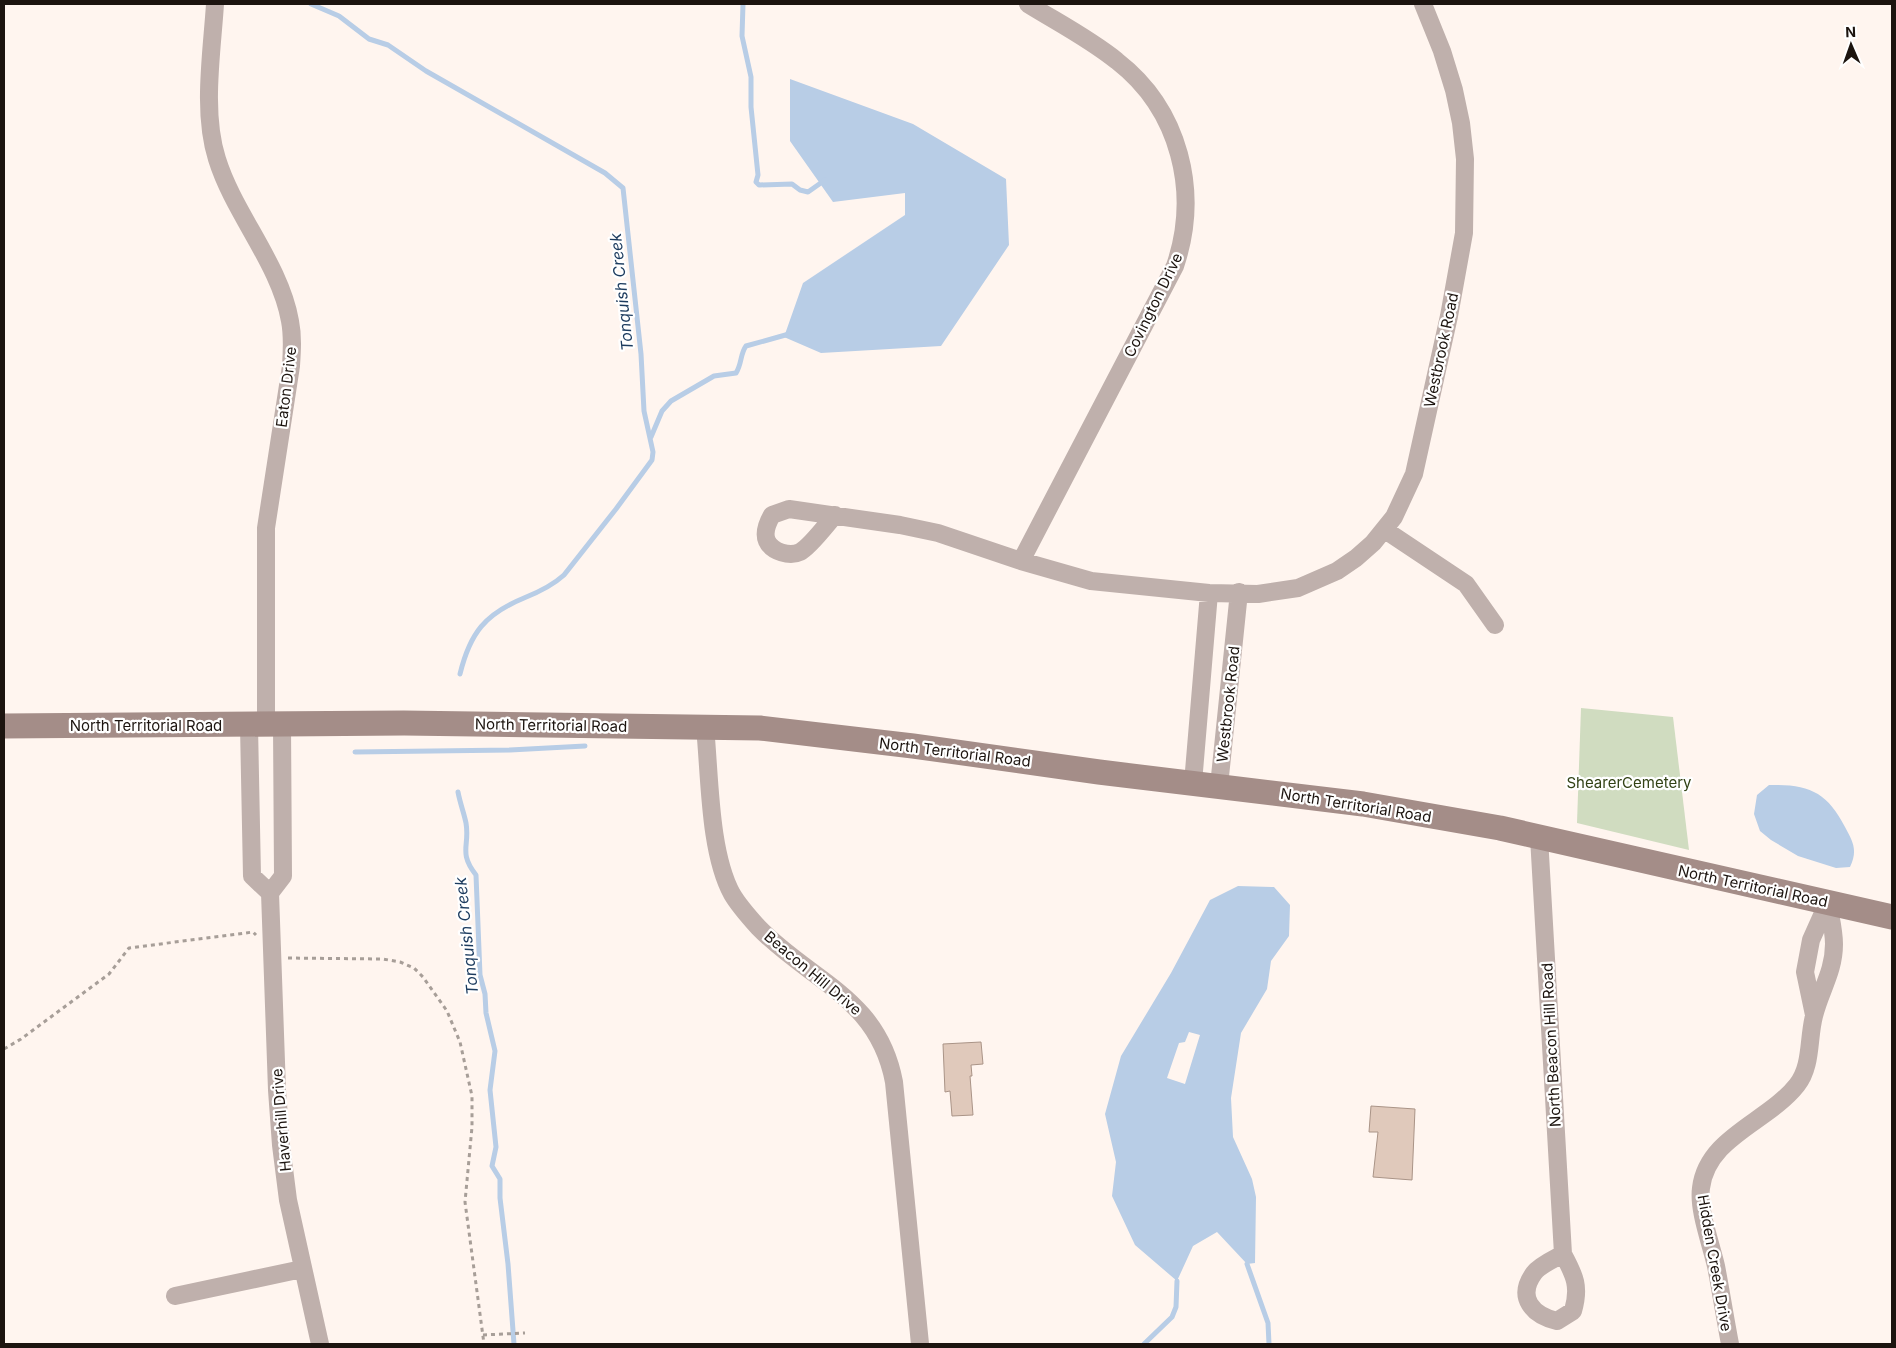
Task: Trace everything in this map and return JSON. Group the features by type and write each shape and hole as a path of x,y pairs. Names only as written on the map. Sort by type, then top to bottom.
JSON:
{"main road":[{"name":"North Territorial Road","path":"4,726 266,726 404,723 760,728 1364,804 1539,837 1892,917"}],"street":[{"name":"Eaton Drive","path":"214,4 210,112 213,144 223,174 282,292 290,319 292,340 292,366 266,528 266,726"},
{"name":"Covington Drive","path":"1021,561 1175,266 1182,245 1187,201 1178,147 1166,120 1151,95 1118,61 1028,4"},
{"name":"Westbrook Road","path":"835,515 938,533 1021,561 1091,580 1209,593 1275,592 1319,580 1356,558 1385,530 1403,502 1414,474 1449,316 1464,233 1466,187 1461,123 1444,59 1423,4"},
{"path":"1385,530 1466,584 1495,625"},
{"name":"Westbrook Road","path":"1219,786 1239,592"},
{"name":"Westbrook Road","path":"1193,783 1209,593"},
{"path":"266,726 283,876 270,893 252,876 266,726"},
{"name":"Beacon Hill Drive","path":"705,727 717,849 722,873 733,895 745,912 768,937 863,1014 880,1037 886,1050 894,1082 920,1344"},
{"name":"North Beacon Hill Road","path":"1539,837 1563,1254"},
{"name":"Haverhill Drive","path":"270,893 281,1145 288,1200 302,1270 320,1344"},
{"name":"Hidden Creek Drive","path":"1814,1015 1805,972 1811,940 1828,902"},
{"name":"Hidden Creek Drive","path":"1730,1344 1703,1210 1701,1188 1707,1169 1720,1148 1785,1097 1797,1085 1807,1063 1814,1015 1829,979 1834,943 1828,902"},
{"path":"176,1296 302,1270"}],"path":[{"path":"4,1049 21,1040 109,974 129,948 253,932 290,959 383,959 400,962 414,968 423,977 447,1011 460,1042 472,1096 472,1127 465,1202 484,1344"},
{"path":"483,1335 525,1333"}],"green space":[{"name":"ShearerCemetery","path":"1581,708 1673,717 1689,850 1577,823"}],"water":[{"path":"790,79 913,124 1006,179 1009,245 941,346 821,353 784,337 803,283 905,215 905,193 833,202 790,141"},
{"path":"1769,785 1795,786 1824,798 1838,815 1854,846 1854,856 1850,867 1836,868 1798,856 1760,831 1754,814 1757,795"},
{"path":"1238,886 1274,887 1290,905 1289,936 1271,961 1267,989 1241,1033 1231,1098 1233,1137 1252,1179 1256,1197 1255,1263 1247,1264 1217,1232 1193,1246 1177,1281 1135,1245 1112,1196 1116,1162 1105,1114 1121,1056 1171,973 1210,900","holes":["1189,1032 1200,1035 1185,1084 1167,1078 1179,1043 1185,1042"]}],"building":[{"path":"981,1042 983,1064 971,1065 973,1115 952,1116 950,1091 945,1092 943,1044"},
{"path":"1371,1106 1415,1109 1412,1180 1373,1177 1378,1132 1369,1132"}],"waterway":[{"name":"Tonquish Creek","path":"311,4 339,16 369,39 388,45 426,71 605,173 623,188 641,354 644,411 653,452 652,460 564,575 545,588 510,604 489,618 474,636 460,674"},
{"path":"743,4 742,36 751,77 751,107 758,175 756,182 759,185 792,184 800,190 808,192 825,180"},
{"path":"651,437 662,411 671,401 714,376 736,373 746,346 789,334"},
{"path":"355,752 510,750 585,746"},
{"name":"Tonquish Creek","path":"458,792 466,823 467,860 476,875 480,975 495,1051 490,1090 496,1147 492,1166 500,1179 500,1198 508,1264 514,1344"},
{"path":"1247,1264 1268,1323 1269,1344"},
{"path":"1144,1344 1172,1317 1176,1307 1177,1281"}]}
